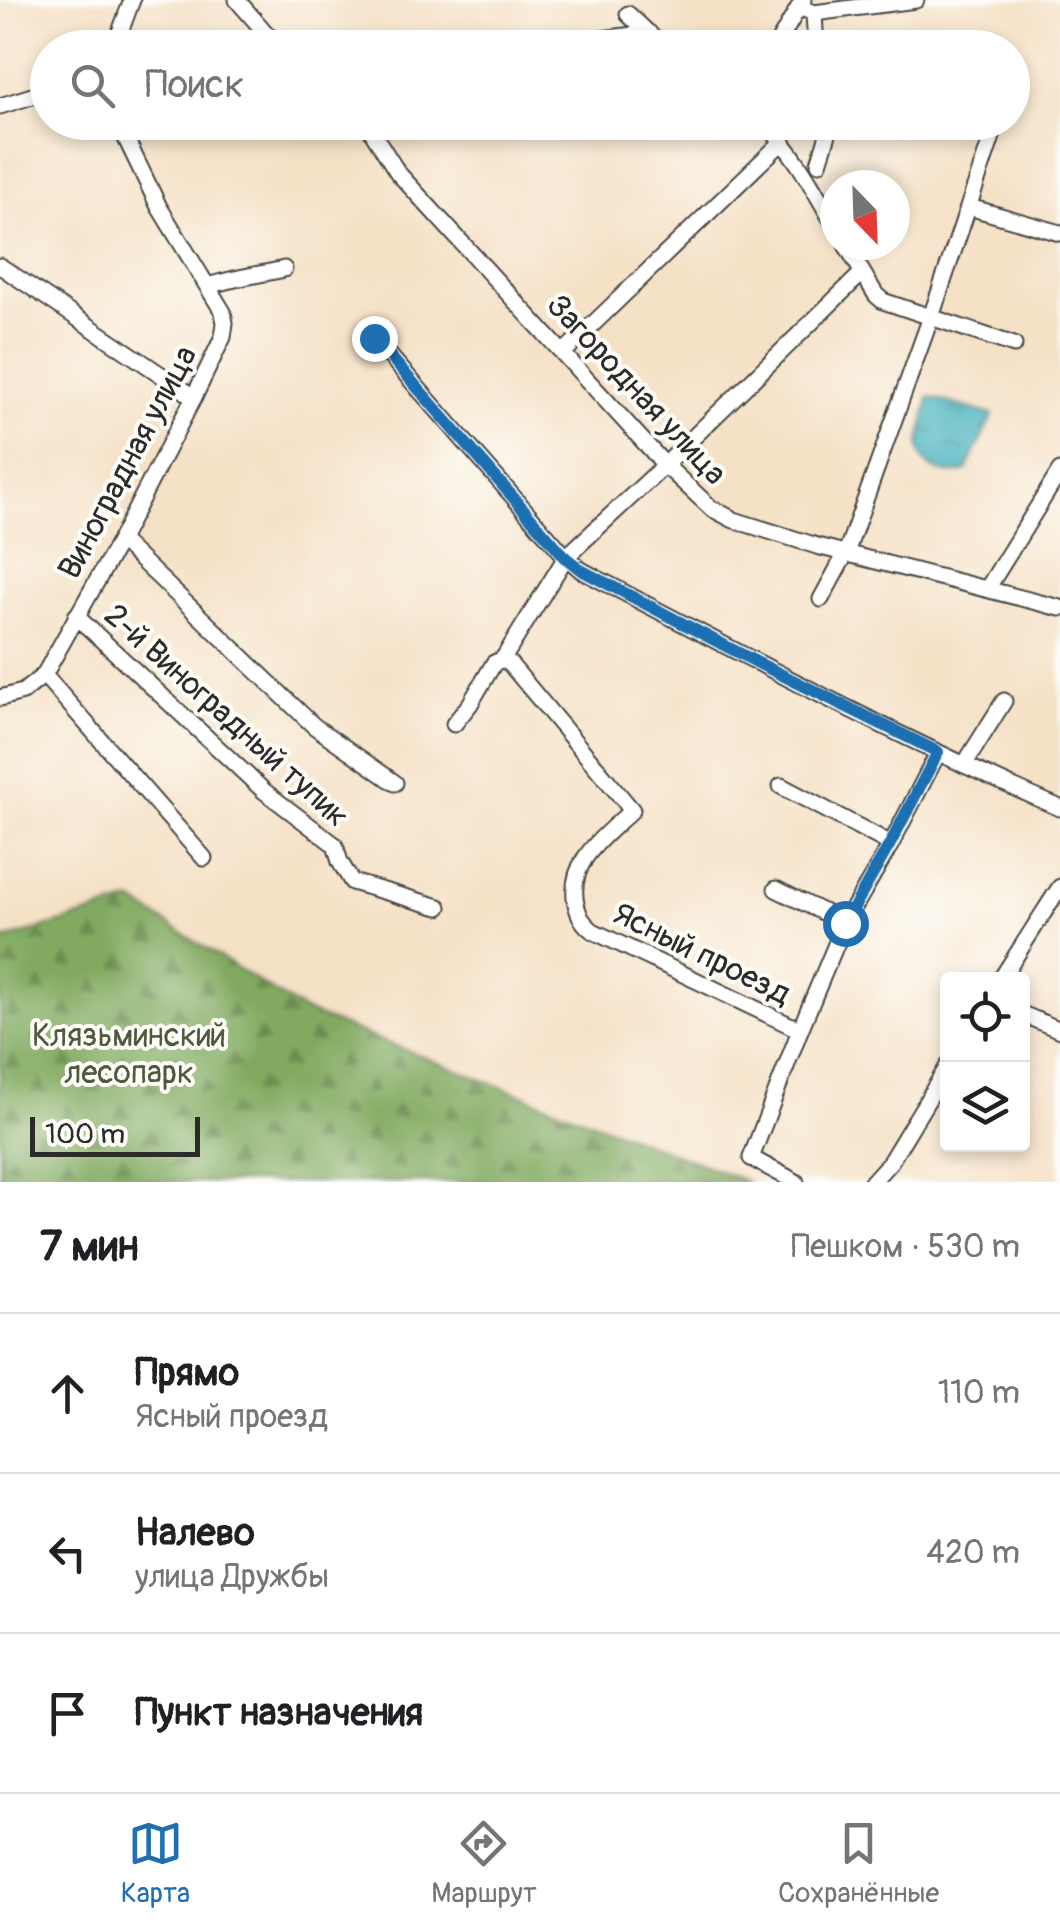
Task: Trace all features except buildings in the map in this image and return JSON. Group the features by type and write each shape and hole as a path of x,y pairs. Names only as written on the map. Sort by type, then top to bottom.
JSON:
{"street":[{"path":"121,30 132,0"},
{"path":"237,0 263,30"},
{"path":"788,30 805,7 916,0"},
{"path":"628,14 645,30"},
{"path":"0,106 30,97"},
{"name":"Виноградная улица","path":"44,675 120,540 223,337 223,312 159,207 127,140"},
{"name":"Загородная улица","path":"377,140 398,174 665,465 711,508 734,520 846,553 1060,608"},
{"path":"819,163 826,140"},
{"path":"821,600 846,553 992,140"},
{"path":"564,352 783,142 820,200"},
{"path":"969,207 1060,232"},
{"path":"855,260 883,301 1014,344"},
{"path":"0,266 194,397"},
{"path":"208,286 284,269"},
{"path":"454,724 494,663 503,659 566,558 862,272"},
{"path":"374,338 566,558 581,570 964,765 1060,808"},
{"path":"988,589 1060,471"},
{"path":"120,540 314,726 396,783"},
{"name":"2-й Виноградный тупик","path":"76,616 264,792 334,845 352,882 439,907"},
{"name":"Ясный проезд","path":"503,659 632,810 577,870 575,901 586,926 800,1030 845,923 938,752"},
{"path":"0,698 22,692 44,675 204,858"},
{"path":"964,765 1004,700"},
{"path":"780,786 890,844"},
{"path":"1005,972 1060,887"},
{"path":"776,889 845,923"},
{"path":"1030,1017 1060,1030"},
{"path":"796,1182 751,1158 800,1030"},
{"path":"872,1182 890,1162 940,1079"}],"green space":[{"name":"Клязьминский лесопарк","path":"132,901 304,1011 748,1182 0,1182 0,941"}],"water":[{"path":"929,397 993,415 966,471 936,470 921,455 919,447"}],"route":[{"path":"374,338 566,558 581,570 938,752 845,923"}]}
